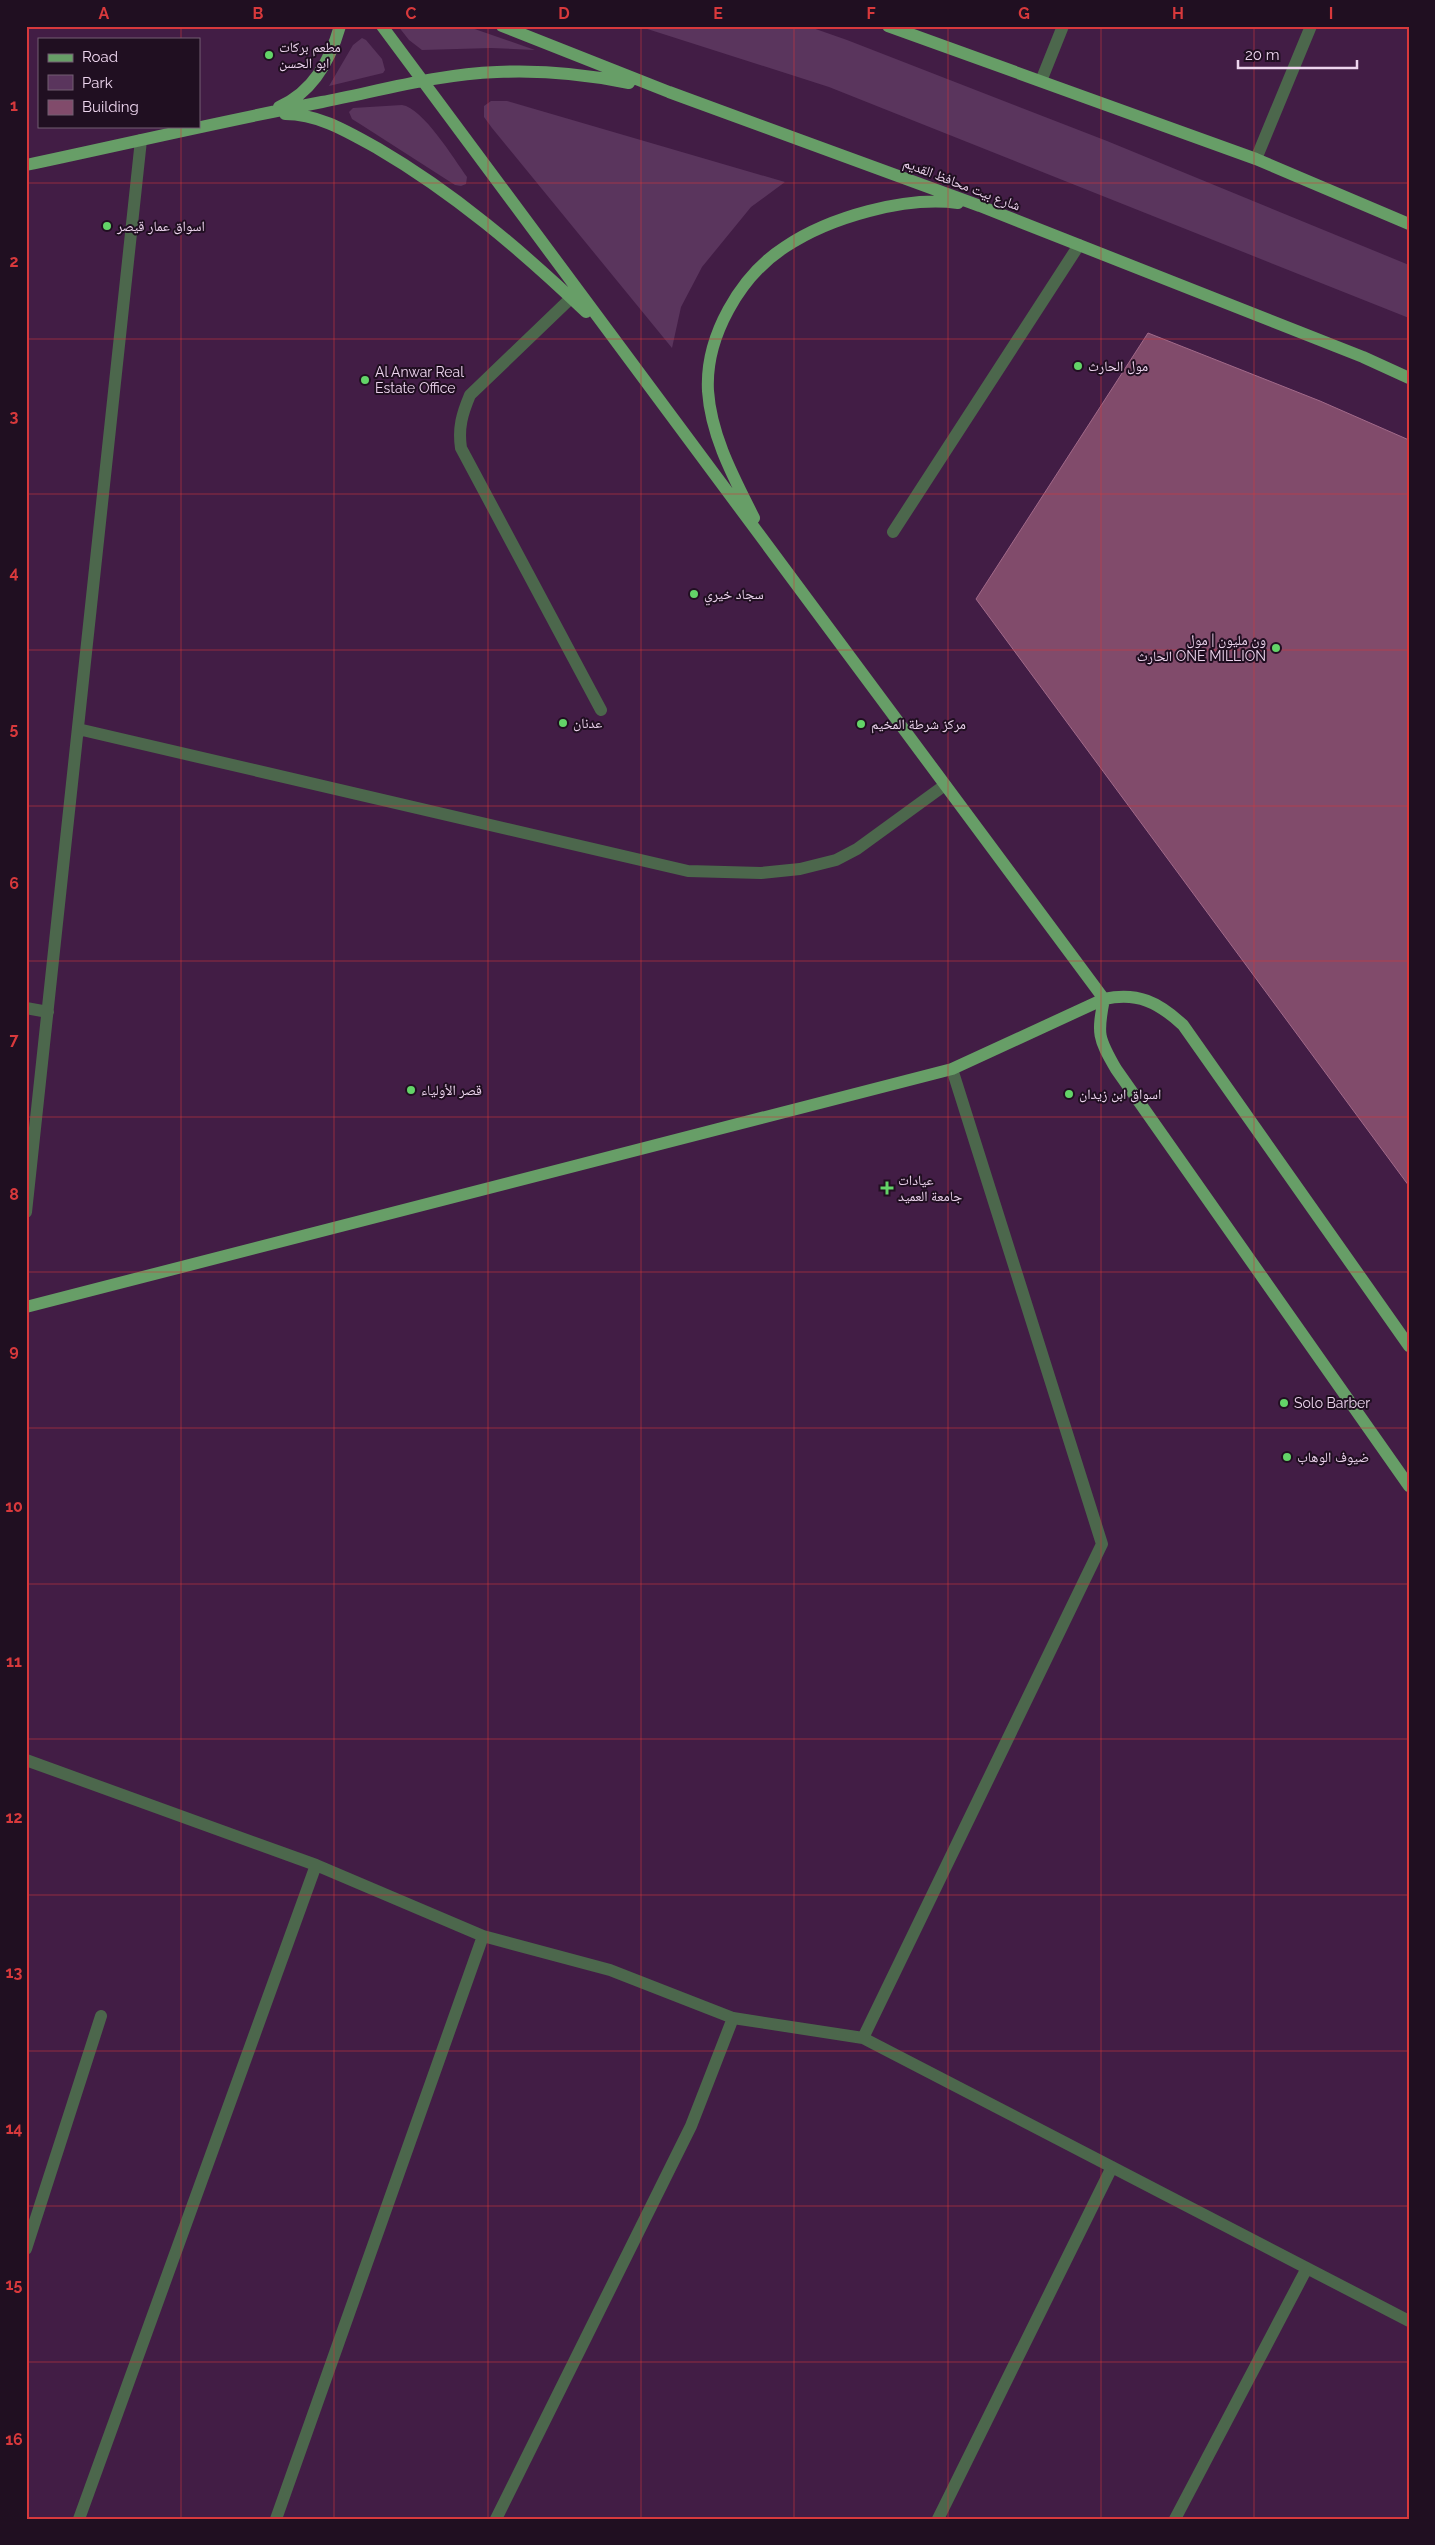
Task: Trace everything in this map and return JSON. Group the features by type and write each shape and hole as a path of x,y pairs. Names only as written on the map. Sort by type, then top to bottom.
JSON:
{"main road":[{"path":"265,113 287,103 306,89 322,70 334,49 340,26"},
{"path":"382,26 1104,999 1100,1016 1100,1040 1116,1069 1409,1486"},
{"name":"شارع بيت محافظ القديم","path":"502,26 670,92 980,206 1363,357 1409,378"},
{"path":"888,26 1256,159 1409,224"},
{"path":"200,127 424,82 496,72 538,72 609,79 670,92"},
{"path":"265,113 307,116 324,121 349,132 431,182 487,223 611,336"},
{"path":"26,165 196,128"},
{"path":"768,547 713,427 708,390 710,355 721,325 738,295 752,277 784,247 818,229 870,212 914,202 943,201 980,206"},
{"path":"26,1307 952,1069 1104,999 1122,995 1144,999 1164,1008 1183,1025 1409,1346"}],"street":[{"path":"1041,81 1063,26"},
{"path":"1256,159 1311,26"},
{"path":"26,1212 141,140"},
{"path":"893,532 1079,245"},
{"path":"571,298 470,395 462,415 458,433 461,448 601,710"},
{"path":"78,729 688,871 761,873 800,869 836,860 857,849 945,785"},
{"path":"26,1008 48,1012"},
{"path":"863,2038 1102,1544 952,1069"},
{"path":"26,1760 316,1866 483,1936 610,1970 733,2018 863,2038 1409,2321"},
{"path":"80,2519 316,1866"},
{"path":"276,2519 483,1936"},
{"path":"26,2249 101,2016"},
{"path":"496,2519 691,2126 733,2018"},
{"path":"938,2519 1112,2167"},
{"path":"1175,2519 1306,2268"}],"green space":[{"path":"398,26 466,26 535,50 491,48 422,50 409,40"},
{"path":"638,26 807,26 847,40 1107,141 1409,265 1409,318 829,87"},
{"path":"362,38 366,40 382,59 385,70 383,73 329,86 353,45"},
{"path":"491,101 507,101 785,182 751,207 702,267 681,307 672,348 492,128 484,117 484,106"},
{"path":"402,105 419,115 437,135 467,177 466,184 461,186 455,185 352,119 349,112 353,108"}],"building":[{"name":"مول الحارث","path":"1148,333 1320,401 1409,440 1409,1186 976,599"}],"place":[{"name":"مطعم بركات ابو الحسن","path":"269,55"},
{"name":"اسواق عمار قيصر","path":"107,226"},
{"name":"مول الحارث","path":"1078,366"},
{"name":"Al Anwar Real Estate Office","path":"365,380"},
{"name":"سجاد خيري","path":"694,594"},
{"name":"ون مليون | مول الحارث ONE MILLION","path":"1276,648"},
{"name":"عدنان","path":"563,723"},
{"name":"مركز شرطة المخيم","path":"861,724"},
{"name":"قصر الأولياء","path":"411,1090"},
{"name":"اسواق ابن زيدان","path":"1069,1094"},
{"name":"عيادات جامعة العميد","path":"887,1188"},
{"name":"Solo Barber","path":"1284,1403"},
{"name":"ضيوف الوهاب","path":"1287,1457"}]}
